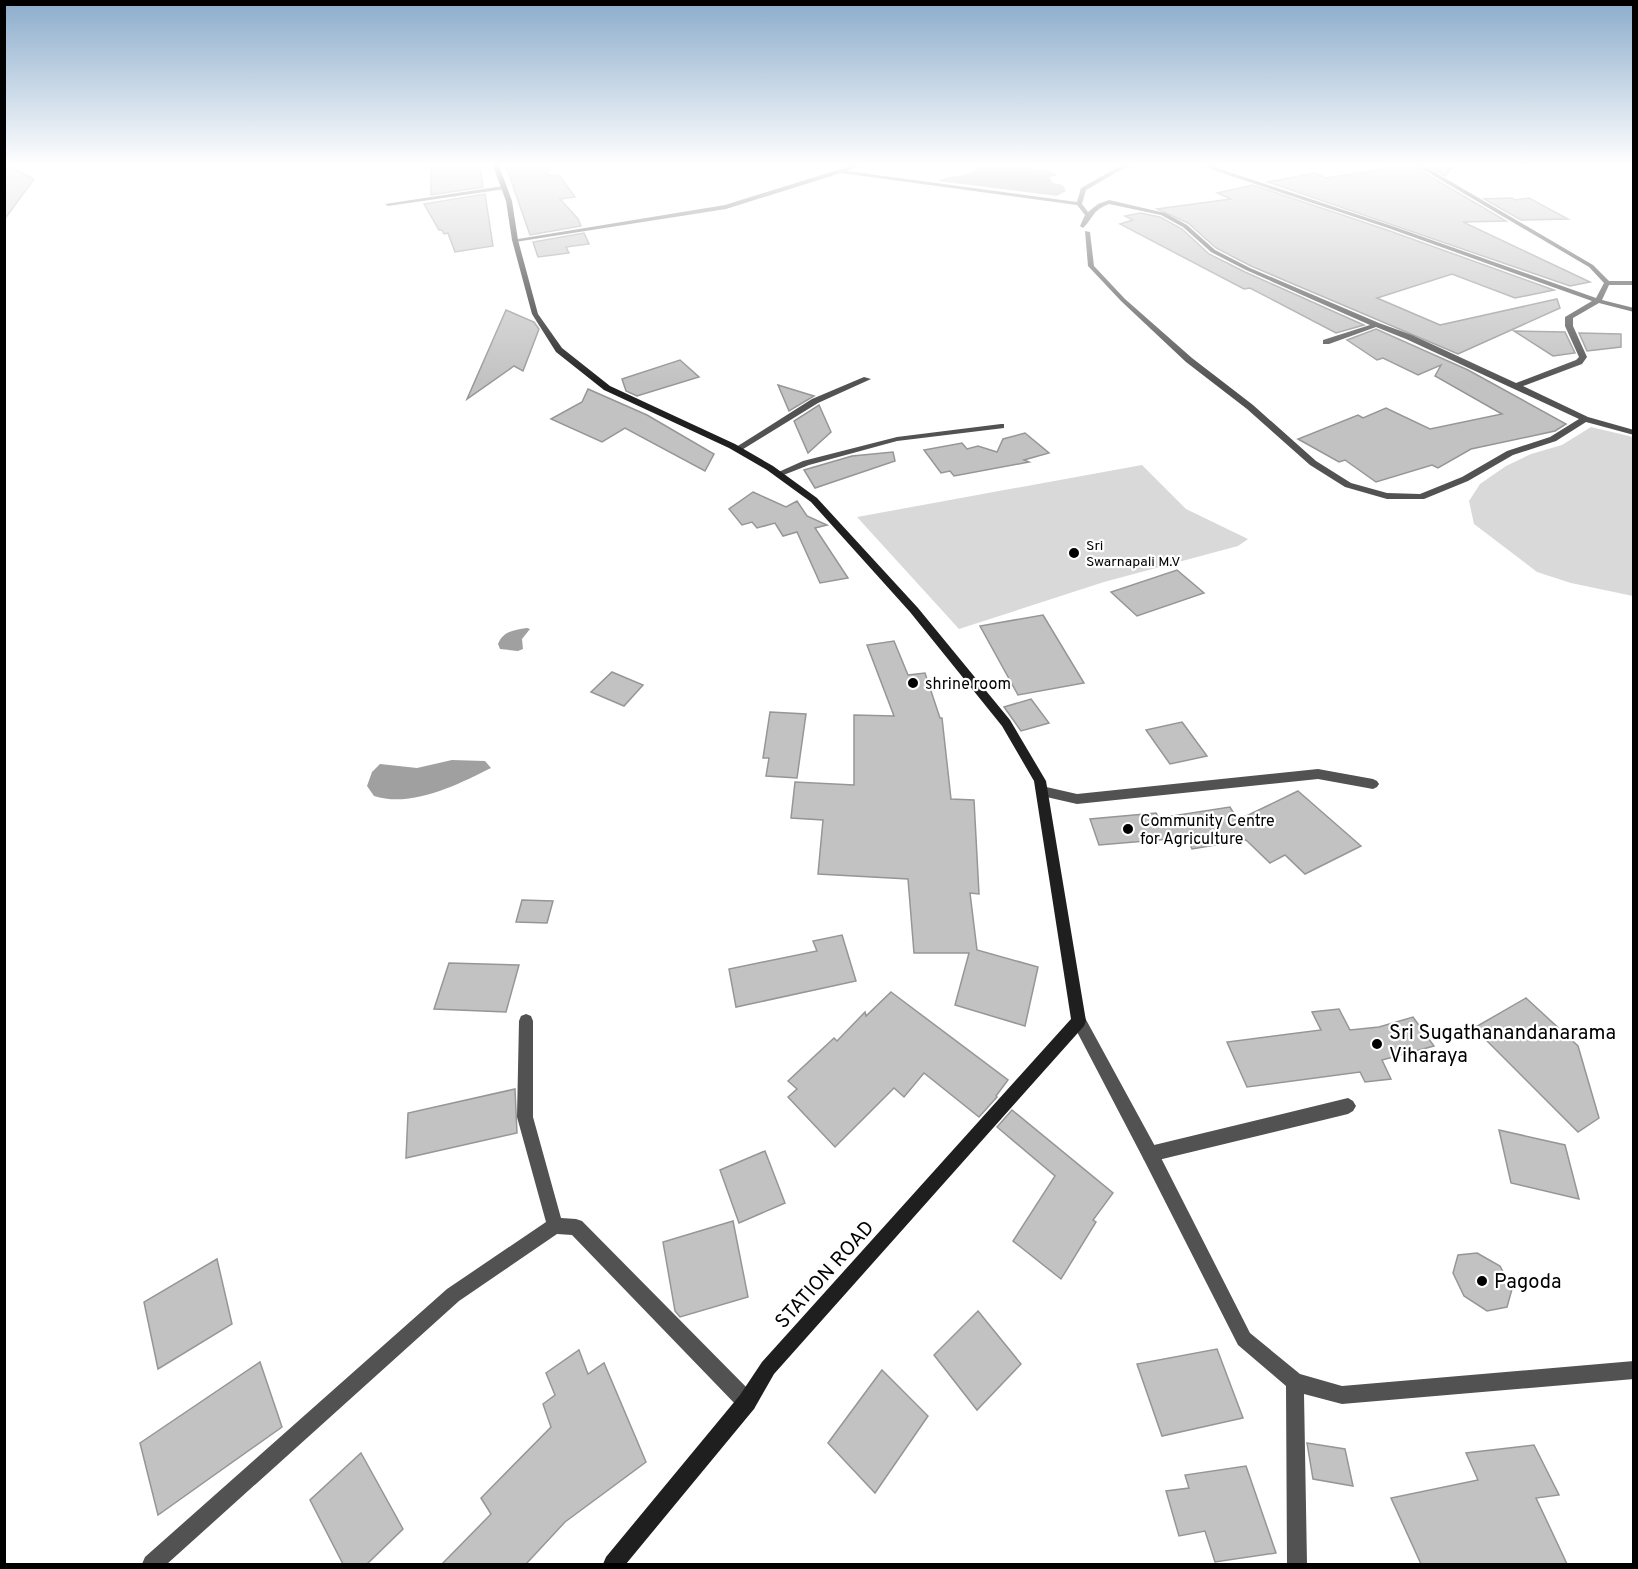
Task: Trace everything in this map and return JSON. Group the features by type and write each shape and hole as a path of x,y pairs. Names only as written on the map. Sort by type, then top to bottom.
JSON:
{"street":[{"path":"514,236 535,314 559,350 607,388 737,449 814,500 914,610 1006,723 1040,781 1079,1021 1244,1338 1295,1382 1342,1395 1634,1370"},
{"path":"515,240 539,236"},
{"path":"1086,236 1091,266 1123,300 1189,360 1250,407 1313,463 1347,485 1387,496 1421,496 1465,479 1510,453 1553,438 1585,419"},
{"path":"1196,236 1213,251 1376,325 1409,337 1585,419 1634,433"},
{"path":"1413,236 1598,301 1634,310"},
{"path":"1540,236 1591,266 1607,283 1634,283"},
{"path":"1516,386 1579,362 1583,357 1569,326 1569,317 1598,301 1607,283"},
{"path":"1326,342 1376,325"},
{"path":"737,449 815,401 867,379"},
{"path":"778,474 806,463 897,439 1001,426"},
{"path":"1042,791 1077,799 1318,774 1373,784"},
{"path":"526,1021 525,1117 555,1226"},
{"name":"STATION ROAD","path":"616,1563 747,1402 768,1368 1079,1021"},
{"path":"1150,1154 1348,1106"},
{"path":"152,1564 453,1295 555,1226 576,1227 747,1402"},
{"path":"1295,1382 1298,1564"}],"shaded area":[{"path":"1591,427 1633,437 1633,596 1571,583 1537,572 1474,524 1469,501 1480,484 1506,466 1531,454 1562,445"},
{"path":"1142,465 1186,509 1248,539 1238,546 1104,582 959,629 857,517"},
{"path":"530,629 522,639 523,649 518,651 500,649 498,644 503,636"},
{"path":"452,760 485,761 491,768 464,781 419,797 389,799 374,796 367,786 372,772 380,764 417,768"}],"building":[{"path":"449,236 491,236 493,246 455,252"},
{"path":"566,236 585,236 589,244 566,247 569,253 538,257 533,242"},
{"path":"1143,236 1190,236 1209,254 1364,325 1336,333 1250,288 1244,289"},
{"path":"1203,236 1404,236 1554,290 1515,298 1452,274 1377,298 1440,325 1557,299 1560,308 1458,354 1251,266 1216,248"},
{"path":"1425,236 1493,236 1590,282 1570,286"},
{"path":"506,310 534,322 539,329 523,371 514,366 467,399"},
{"path":"1376,329 1468,370 1566,424 1555,431 1471,449 1438,468 1432,465 1376,482 1345,460 1339,462 1298,439 1358,415 1363,418 1386,408 1430,429 1502,414 1435,376 1441,365 1418,375 1383,358 1377,360 1347,340"},
{"path":"1514,331 1565,332 1575,353 1553,356"},
{"path":"1579,333 1621,334 1621,347 1587,351"},
{"path":"680,360 699,377 637,396 626,391 622,379"},
{"path":"778,385 814,396 789,411"},
{"path":"588,389 647,415 714,454 705,471 625,428 602,442 551,419 582,402"},
{"path":"819,405 831,432 808,453 794,421"},
{"path":"1025,433 1049,453 1024,460 1029,462 954,476 950,471 941,473 924,450 962,443 967,449 978,446 997,452 1003,439"},
{"path":"893,452 895,461 815,488 804,470 852,456"},
{"path":"753,492 786,507 797,501 807,516 827,525 815,528 848,578 820,583 797,532 783,536 775,523 757,528 752,522 742,525 729,509"},
{"path":"1177,570 1204,593 1137,616 1111,592"},
{"path":"1043,615 1084,683 1018,695 980,626"},
{"path":"894,641 908,675 925,673 940,718 942,718 951,799 974,800 979,894 970,893 977,950 1038,967 1025,1026 955,1005 969,953 914,953 908,879 818,874 823,820 791,818 795,782 854,785 854,715 894,716 867,645"},
{"path":"612,672 643,685 624,706 591,692"},
{"path":"1031,699 1049,723 1021,731 1004,707"},
{"path":"770,712 806,714 797,778 766,776 769,758 763,758"},
{"path":"1182,722 1207,756 1170,764 1146,730"},
{"path":"1298,791 1361,846 1305,874 1285,855 1270,863 1246,840 1192,849 1190,844 1206,836 1099,845 1090,819 1156,813 1159,818 1230,807 1238,820"},
{"path":"522,900 553,901 547,923 516,922"},
{"path":"842,935 856,981 736,1007 729,969 817,951 813,941"},
{"path":"449,963 519,965 506,1012 434,1009"},
{"path":"891,992 1008,1080 997,1097 979,1117 924,1073 904,1097 894,1088 835,1147 788,1097 797,1089 788,1081 834,1038 837,1041 865,1012 866,1016"},
{"path":"1526,998 1578,1046 1599,1118 1578,1132 1474,1028"},
{"path":"1339,1009 1350,1030 1379,1027 1413,1017 1434,1046 1382,1060 1391,1079 1365,1082 1360,1072 1247,1087 1227,1042 1321,1030 1312,1012"},
{"path":"515,1089 517,1133 406,1158 408,1113"},
{"path":"1012,1110 1113,1193 1093,1220 1096,1222 1061,1279 1013,1241 1055,1176 997,1127"},
{"path":"1499,1130 1565,1145 1579,1199 1511,1183"},
{"path":"765,1151 785,1203 739,1223 720,1170"},
{"path":"733,1221 748,1297 680,1317 675,1311 663,1242"},
{"name":"Pagoda","path":"1477,1253 1500,1266 1512,1289 1507,1307 1487,1311 1464,1296 1453,1273 1458,1255"},
{"path":"217,1259 232,1324 158,1369 144,1302"},
{"path":"978,1311 1021,1364 977,1410 934,1355"},
{"path":"1217,1349 1243,1418 1162,1436 1137,1364"},
{"path":"579,1350 588,1374 604,1363 646,1462 565,1522 526,1564 442,1564 491,1514 481,1498 551,1427 543,1404 555,1395 546,1373"},
{"path":"260,1362 282,1427 158,1515 140,1443"},
{"path":"882,1370 928,1416 875,1493 828,1443"},
{"path":"1307,1443 1345,1449 1353,1486 1313,1479"},
{"path":"1534,1445 1559,1495 1536,1498 1567,1564 1421,1564 1391,1498 1478,1480 1466,1453"},
{"path":"361,1453 403,1529 367,1564 343,1564 310,1500"},
{"path":"1246,1466 1276,1553 1215,1562 1205,1531 1179,1536 1166,1491 1189,1488 1185,1475"}],"place":[{"name":"Sri Swarnapali M.V","path":"1074,553"},
{"name":"shrine room","path":"913,683"},
{"name":"Community Centre for Agriculture","path":"1128,829"},
{"name":"Sri Sugathanandanarama Viharaya","path":"1377,1044"},
{"name":"Pagoda","path":"1482,1281"}]}
